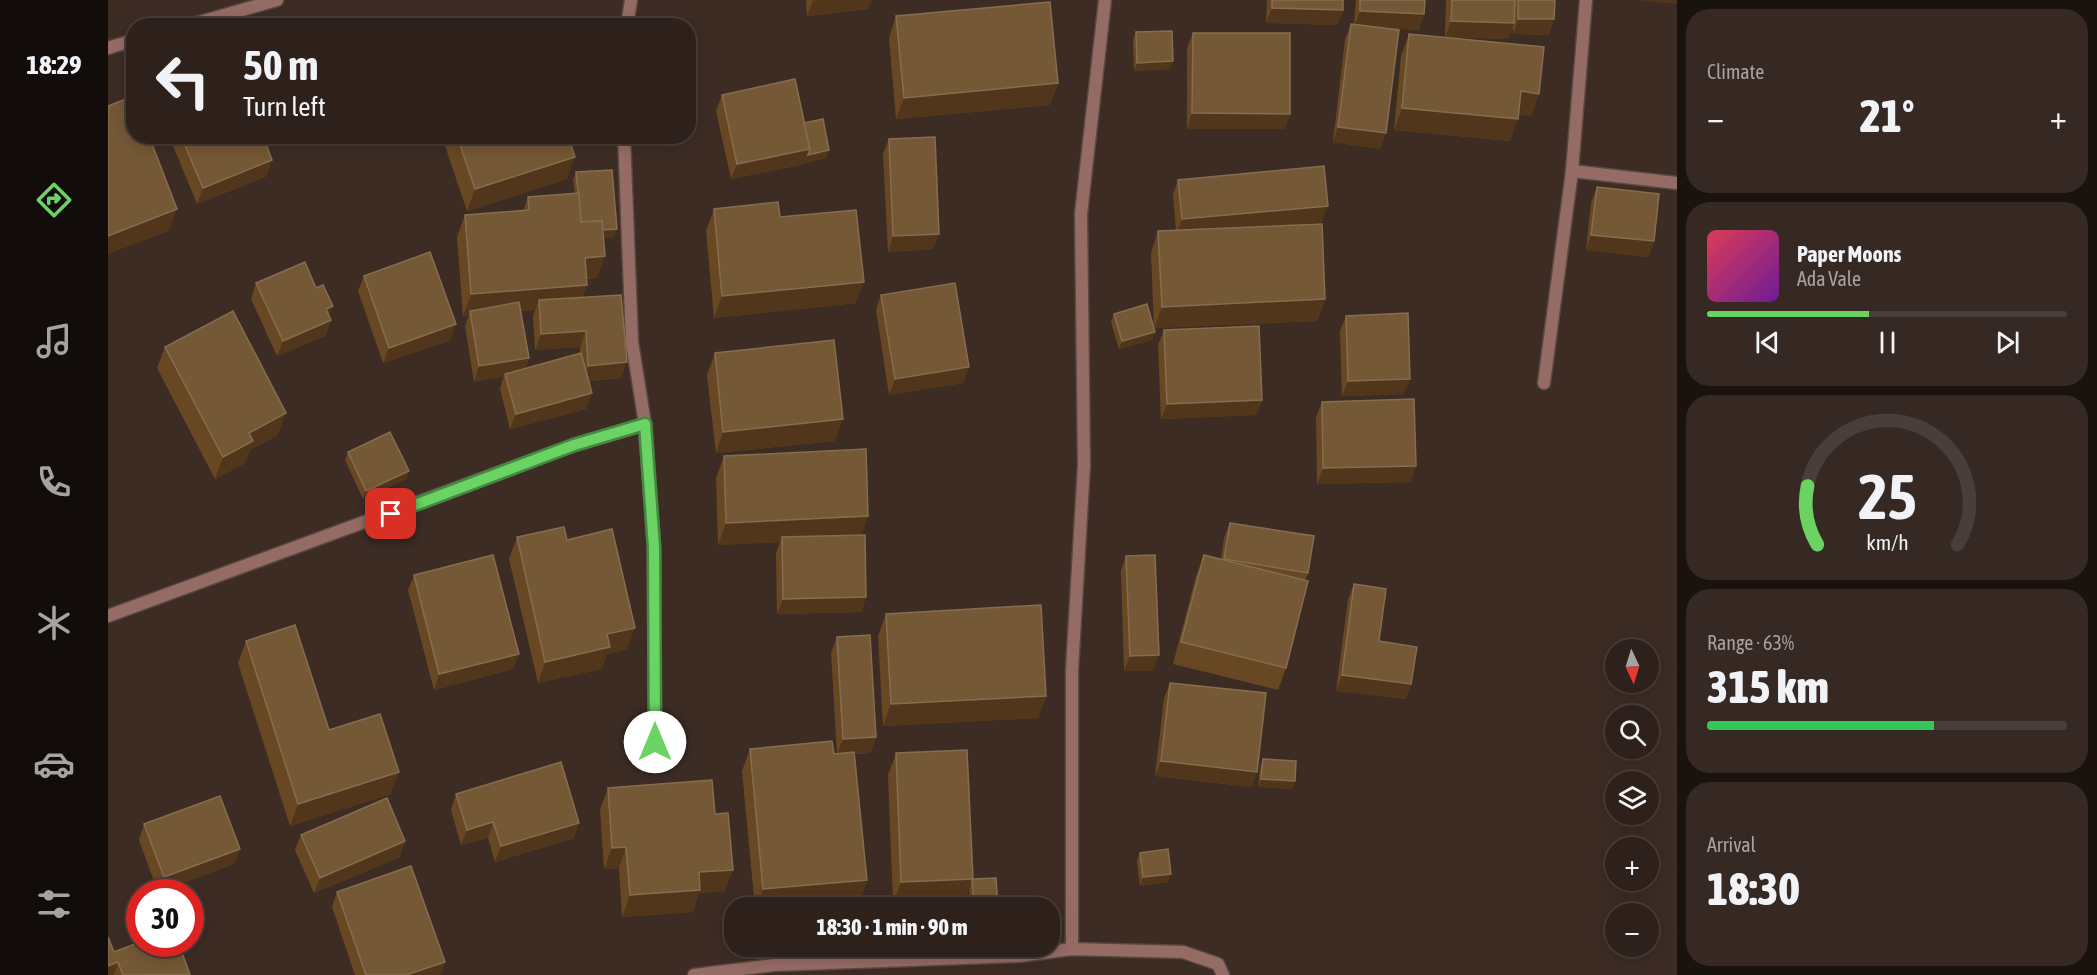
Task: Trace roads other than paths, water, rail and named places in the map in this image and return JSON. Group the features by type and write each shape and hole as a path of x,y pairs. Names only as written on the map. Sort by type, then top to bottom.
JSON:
{"street":[{"path":"214,18 277,0"},
{"path":"628,18 631,0"},
{"path":"1072,949 1072,670 1084,465 1081,214 1105,0"},
{"path":"1544,383 1572,171 1586,0"},
{"path":"108,48 126,42"},
{"path":"624,144 632,342 645,424 654,547 655,742"},
{"path":"1572,171 1677,183"},
{"path":"108,616 574,445 645,424"},
{"path":"694,975 774,965 1019,956 1072,949 1184,952 1218,964 1223,975"}]}
